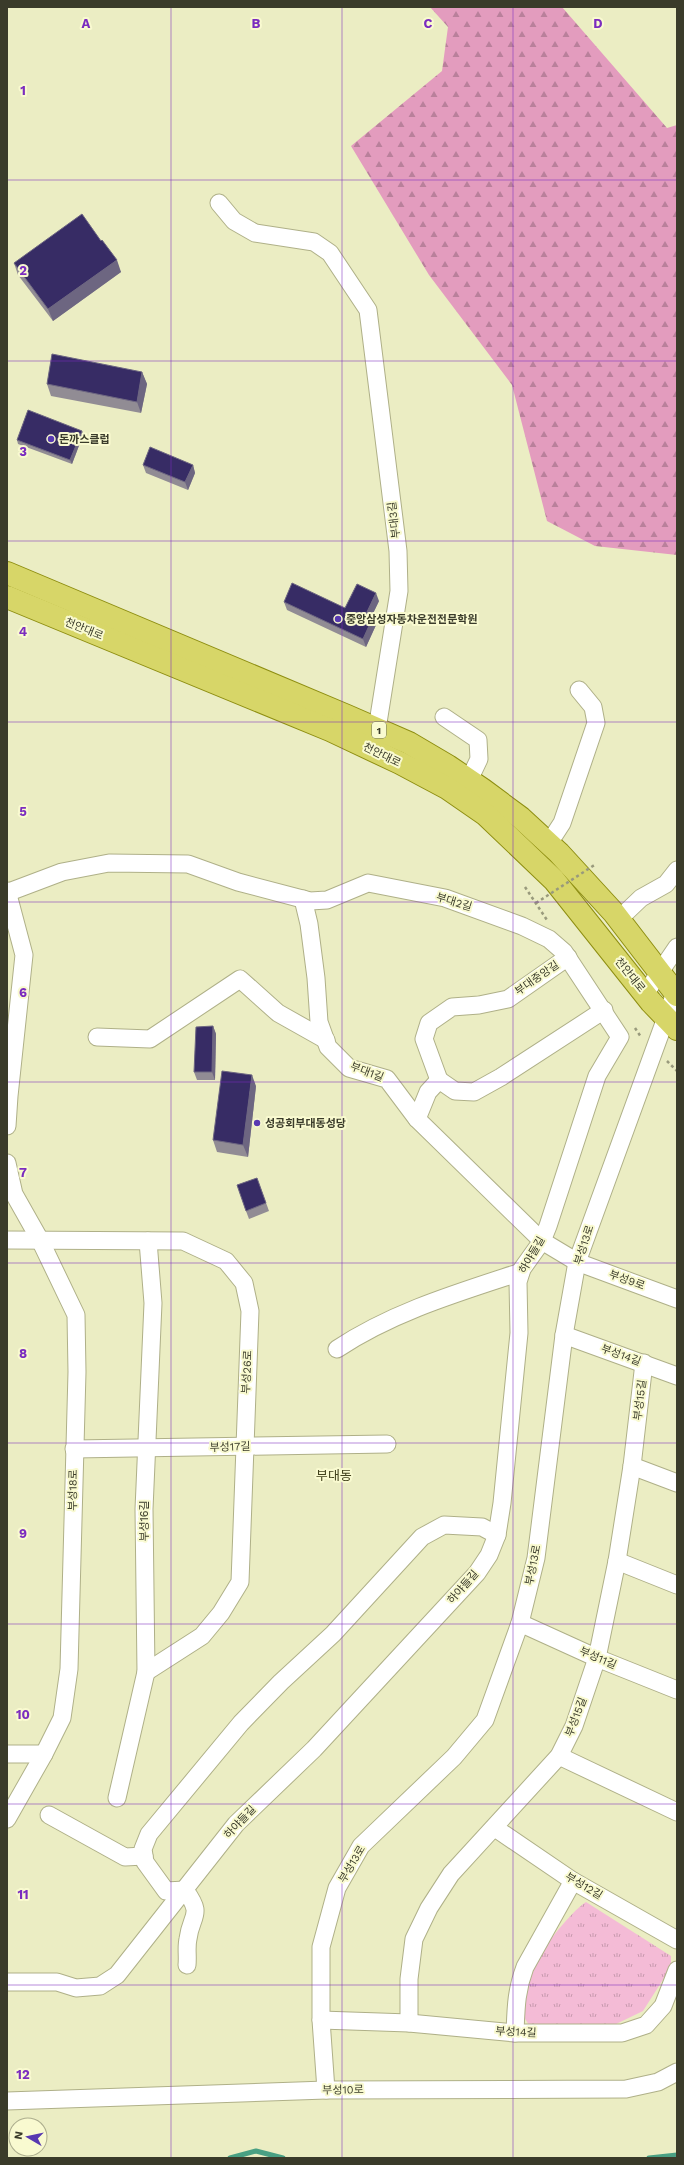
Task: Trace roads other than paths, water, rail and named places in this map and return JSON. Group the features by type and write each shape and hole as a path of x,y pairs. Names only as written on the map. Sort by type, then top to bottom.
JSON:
{"main road":[{"name":"천안대로","path":"7,573 409,743 469,780 521,818 549,843 619,919 676,994"},
{"name":"천안대로","path":"7,597 330,730 400,763 447,788 486,816 554,880 645,994 671,1023"}],"street":[{"name":"부대3길","path":"219,203 234,221 255,233 314,242 330,253 368,310 398,551 400,590 377,729"},
{"path":"549,843 562,823 596,724 593,707 579,690"},
{"path":"444,717 478,740 479,759 469,780"},
{"name":"부대2길","path":"8,892 62,872 109,863 188,864 238,882 310,901 327,900 368,884 445,898 522,926 548,939 568,957 604,1010 620,1037"},
{"path":"619,919 641,898 666,884 677,870"},
{"path":"7,1126 8,1096 24,955 8,892"},
{"name":"부대1길","path":"303,899 309,924 316,978 319,1022 328,1047 349,1068 387,1079 417,1119 542,1241"},
{"path":"645,994 675,950"},
{"name":"부대중앙길","path":"439,1080 424,1039 428,1023 452,1007 479,1006 508,999 568,957"},
{"path":"97,1037 150,1039 240,979 278,1013 326,1040"},
{"name":"부성13로","path":"326,2090 321,2020 321,1948 337,1888 361,1846 454,1757 485,1720 520,1623 536,1558 564,1335 578,1262 671,1023 676,994"},
{"path":"417,1119 428,1092 439,1080 455,1091 474,1092 501,1077 604,1010"},
{"name":"하야들길","path":"7,1982 57,1982 76,1988 100,1986 117,1975 236,1824 314,1749 477,1573 489,1555 497,1535 502,1503 519,1333 518,1282 521,1272 542,1241 597,1076 620,1037"},
{"name":"부성18로","path":"7,1163 14,1194 40,1240 76,1316 78,1372 74,1449 69,1669 62,1718 44,1754 7,1819"},
{"name":"부성26로","path":"7,1240 182,1241 226,1261 244,1283 250,1311 240,1582 221,1613 202,1636 146,1672"},
{"name":"부성16길","path":"117,1798 146,1672 144,1509 153,1303 148,1241"},
{"name":"부성9로","path":"542,1241 578,1262 677,1299"},
{"path":"337,1349 362,1333 423,1304 521,1272"},
{"name":"부성14길","path":"564,1335 677,1376"},
{"name":"부성15길","path":"409,2023 409,1979 414,1939 429,1908 451,1874 495,1828 559,1756 574,1726 597,1658 616,1561 632,1466 644,1363"},
{"name":"부성17길","path":"74,1449 387,1444"},
{"path":"632,1466 677,1483"},
{"path":"187,1965 188,1939 195,1918 194,1903 184,1890 166,1891 145,1862 143,1849 149,1834 241,1723 281,1682 333,1634 422,1537 444,1525 482,1527 497,1535"},
{"path":"616,1561 677,1585"},
{"name":"부성11길","path":"520,1623 597,1658 677,1690"},
{"path":"7,1754 44,1754"},
{"path":"559,1756 677,1812"},
{"path":"49,1815 125,1857 144,1856"},
{"name":"부성12길","path":"495,1828 574,1881 677,1940"},
{"path":"515,2033 516,1994 519,1982 525,1967 574,1881"},
{"name":"부성14길","path":"321,2020 409,2023 515,2033 622,2033 646,2025 663,2006 677,1970"},
{"name":"부성10로","path":"7,2101 326,2090 626,2089 658,2082 677,2072"}],"waterway":[{"path":"230,2158 256,2151 283,2158"},
{"path":"649,2158 677,2155"}],"place":[{"name":"돈까스클럽","path":"51,439"},
{"name":"중앙삼성자동차운전전문학원","path":"338,619"},
{"name":"성공회부대동성당","path":"257,1123"}],"district":[{"name":"부대동","path":"334,1475"}]}
